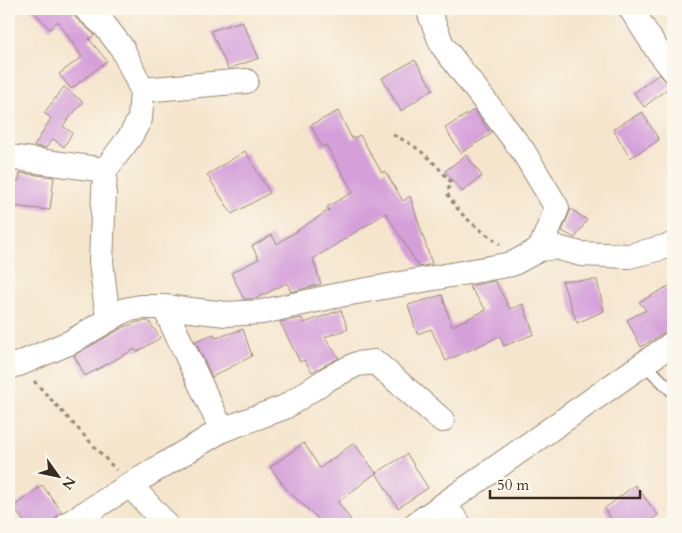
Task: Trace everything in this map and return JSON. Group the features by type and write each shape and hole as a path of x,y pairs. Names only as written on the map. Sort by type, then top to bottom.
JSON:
{"street":[{"path":"86,9 105,26 122,48 142,90 140,119 130,137 105,170 101,262 108,319"},
{"path":"428,9 442,45 524,151 557,208 540,249"},
{"path":"631,9 656,48 673,70"},
{"path":"142,90 246,81"},
{"path":"9,157 105,170"},
{"path":"14,365 71,342 125,310 141,306 226,314 262,312 339,295 512,264 540,249 554,247 581,254 629,256 673,245"},
{"path":"164,307 222,430"},
{"path":"416,524 673,343"},
{"path":"68,524 222,430 285,407 329,378 357,364 375,362 442,420"},
{"path":"130,485 166,524"},
{"path":"444,505 459,524"}],"lane":[{"path":"644,364 673,392"}],"path":[{"path":"393,134 412,144 433,161 451,182 447,193 453,204 470,222 504,247"},
{"path":"14,365 130,485"}],"building":[{"path":"31,9 73,9 73,14 77,19 95,35 89,39 107,61 71,89 59,74 82,57 58,21 50,29"},
{"path":"242,21 259,58 228,69 211,31"},
{"path":"415,60 433,89 401,111 382,78"},
{"path":"659,74 667,82 673,84 644,107 634,93"},
{"path":"64,87 83,102 63,126 72,133 64,147 53,139 46,148 34,146 51,118 44,113"},
{"path":"474,110 491,134 461,153 445,128"},
{"path":"338,111 352,139 360,135 382,173 385,171 403,201 410,196 432,264 419,267 386,213 313,259 321,284 291,292 287,283 255,299 244,299 231,273 259,259 252,246 272,235 277,244 329,210 327,207 353,192 326,145 322,147 311,125"},
{"path":"642,112 659,140 630,158 613,129"},
{"path":"245,151 270,193 232,214 207,175"},
{"path":"466,155 482,176 462,192 445,171"},
{"path":"20,173 54,177 50,210 9,206 9,179 19,181"},
{"path":"571,209 587,220 575,238 562,231"},
{"path":"597,280 604,311 577,323 562,281"},
{"path":"495,281 510,309 523,304 534,334 504,346 500,336 446,361 431,329 417,334 408,305 442,295 452,326 486,310 469,286"},
{"path":"673,284 673,327 641,347 627,320 646,310 639,302"},
{"path":"341,310 348,329 325,337 339,358 312,372 304,360 300,362 280,322 302,318 304,323"},
{"path":"149,321 160,338 137,352 135,349 85,376 74,355 124,327 138,322"},
{"path":"243,329 252,356 212,377 195,341 214,334 216,338"},
{"path":"304,443 320,468 354,443 376,473 338,502 351,520 341,524 324,524 287,490 270,467"},
{"path":"407,454 428,488 398,508 376,473"},
{"path":"42,485 62,512 56,517 53,524 26,524 13,507"},
{"path":"635,485 658,515 646,524 615,524 604,509"}]}
